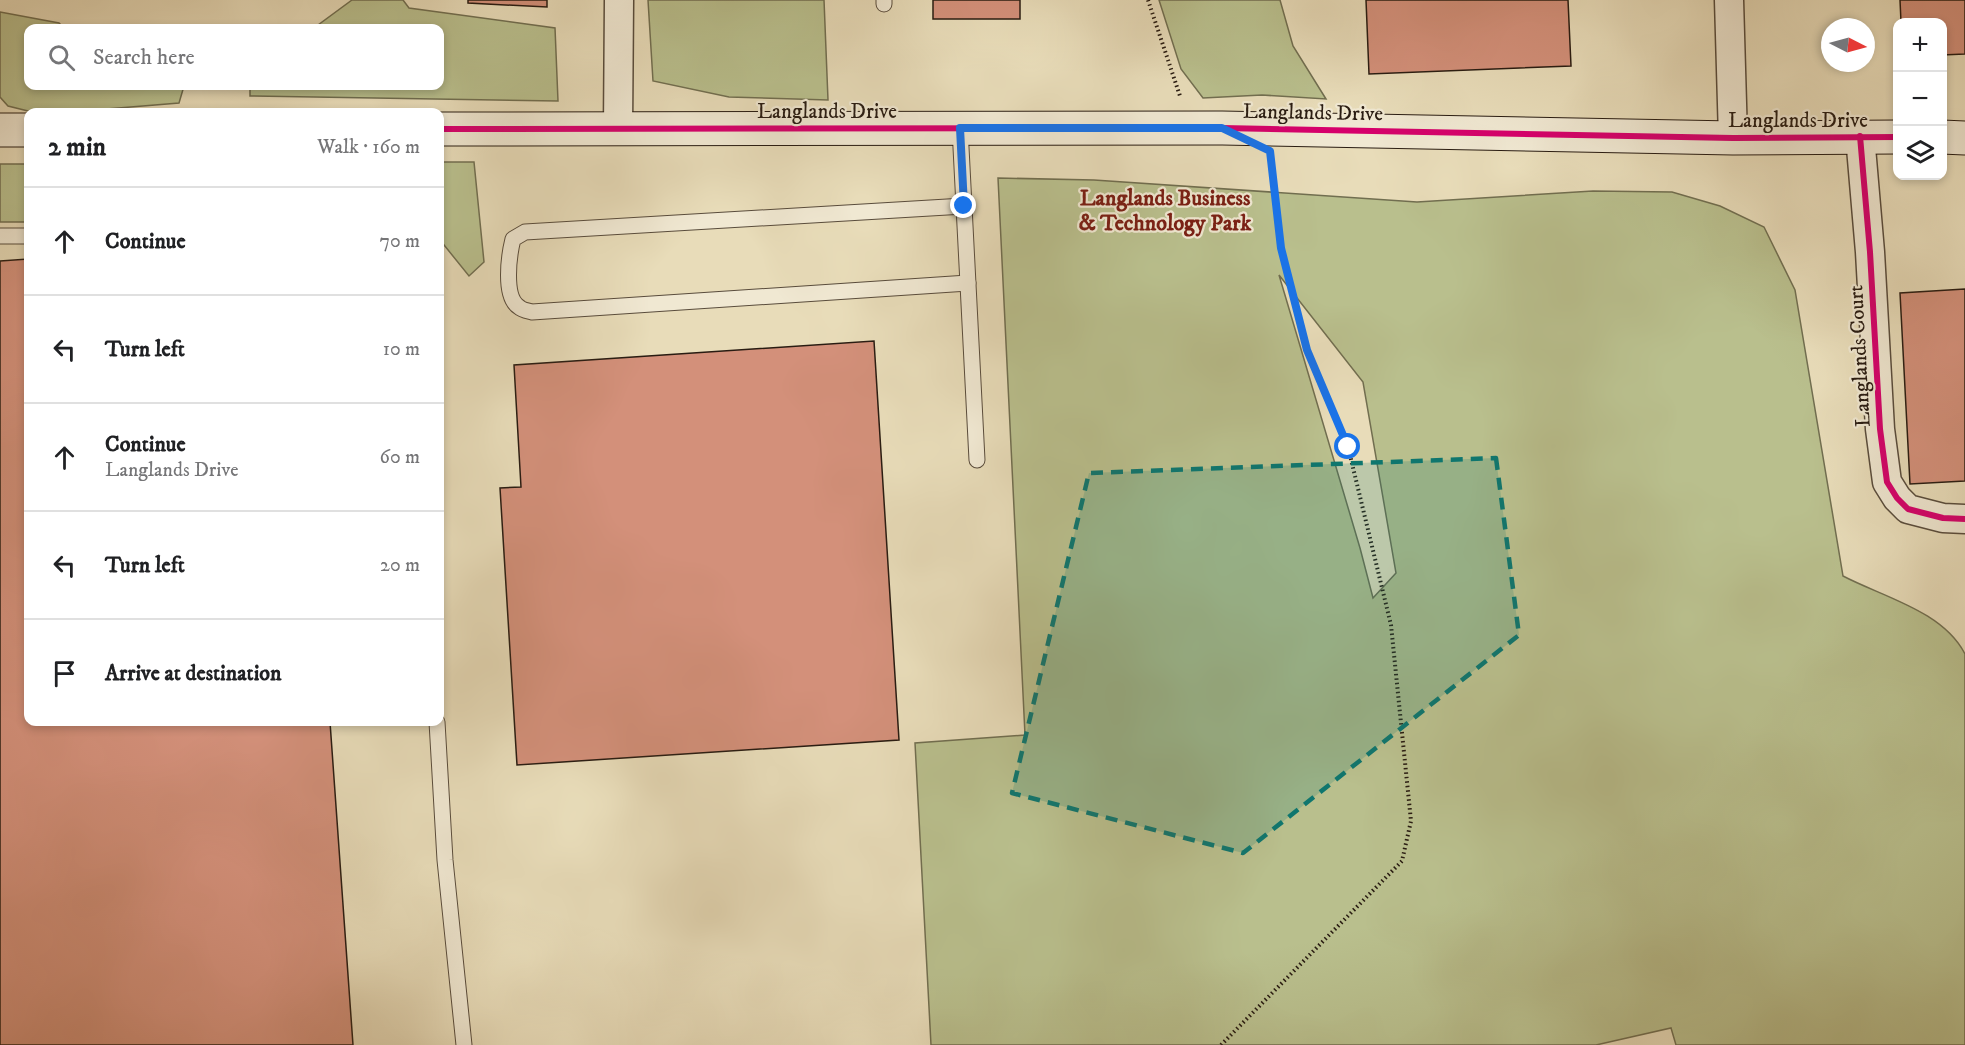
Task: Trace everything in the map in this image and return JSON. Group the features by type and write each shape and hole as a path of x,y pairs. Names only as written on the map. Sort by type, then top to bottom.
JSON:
{"street":[{"path":"618,129 619,0"},
{"path":"1729,0 1733,138"},
{"name":"Langlands Drive","path":"444,129 1234,128 1733,138 1893,137"},
{"path":"0,130 24,130"},
{"name":"Langlands Court","path":"1860,136 1870,252 1880,429 1887,482 1897,498 1908,508 1943,518 1965,519"},
{"path":"1947,137 1965,138"}],"lane":[{"path":"960,128 977,460"},
{"path":"964,206 525,232 513,239 508,259 511,296 518,307 532,312 968,283"},
{"path":"0,236 24,236"},
{"path":"437,726 445,860 464,1045"}],"path":[{"path":"1148,0 1182,102"},
{"path":"1221,1045 1402,861 1412,821 1391,625 1348,447 1307,350 1281,248 1270,151"}],"highlighted area":[{"path":"1496,458 1519,635 1243,853 1012,793 1089,473"}],"green space":[{"path":"352,0 403,0 409,8 555,28 558,101 250,96 250,90 444,90 444,24 319,24"},
{"path":"648,0 824,0 828,100 729,97 653,81"},
{"path":"1159,0 1280,0 1293,46 1326,99 1262,95 1203,98 1181,69"},
{"path":"0,12 60,24 24,24 24,90 183,90 179,103 118,108 24,108 24,110 8,106 0,97"},
{"path":"444,162 474,162 484,262 469,276 444,245"},
{"path":"0,164 24,164 24,222 0,222"},
{"path":"998,178 1094,180 1417,202 1593,191 1672,192 1720,206 1764,227 1795,290 1843,576 1927,616 1955,639 1965,654 1965,1045 1676,1045 1671,1028 1596,1045 931,1045 915,743 1025,735","holes":["1279,275 1363,382 1396,573 1373,598"]}],"building":[{"path":"468,0 547,0 547,7 468,3"},
{"path":"933,0 1020,0 1020,19 933,19"},
{"path":"1366,0 1568,0 1571,66 1369,74"},
{"path":"1900,0 1965,0 1965,54 1947,55 1947,18 1901,18"},
{"path":"24,259 24,726 330,726 353,1045 0,1045 0,261"},
{"path":"1965,289 1965,481 1910,484 1900,293"},
{"path":"874,341 899,740 517,765 500,488 521,487 514,365"}],"cycle path":[{"path":"444,129 1222,128 1733,138 1893,137"},
{"path":"1860,136 1870,252 1880,429 1887,482 1897,498 1908,509 1943,518 1965,519"}],"district":[{"name":"Langlands Business & Technology Park","path":"1165,210"}],"route":[{"path":"964,206 960,128 1222,128 1270,151 1281,248 1307,350 1348,447"}]}
